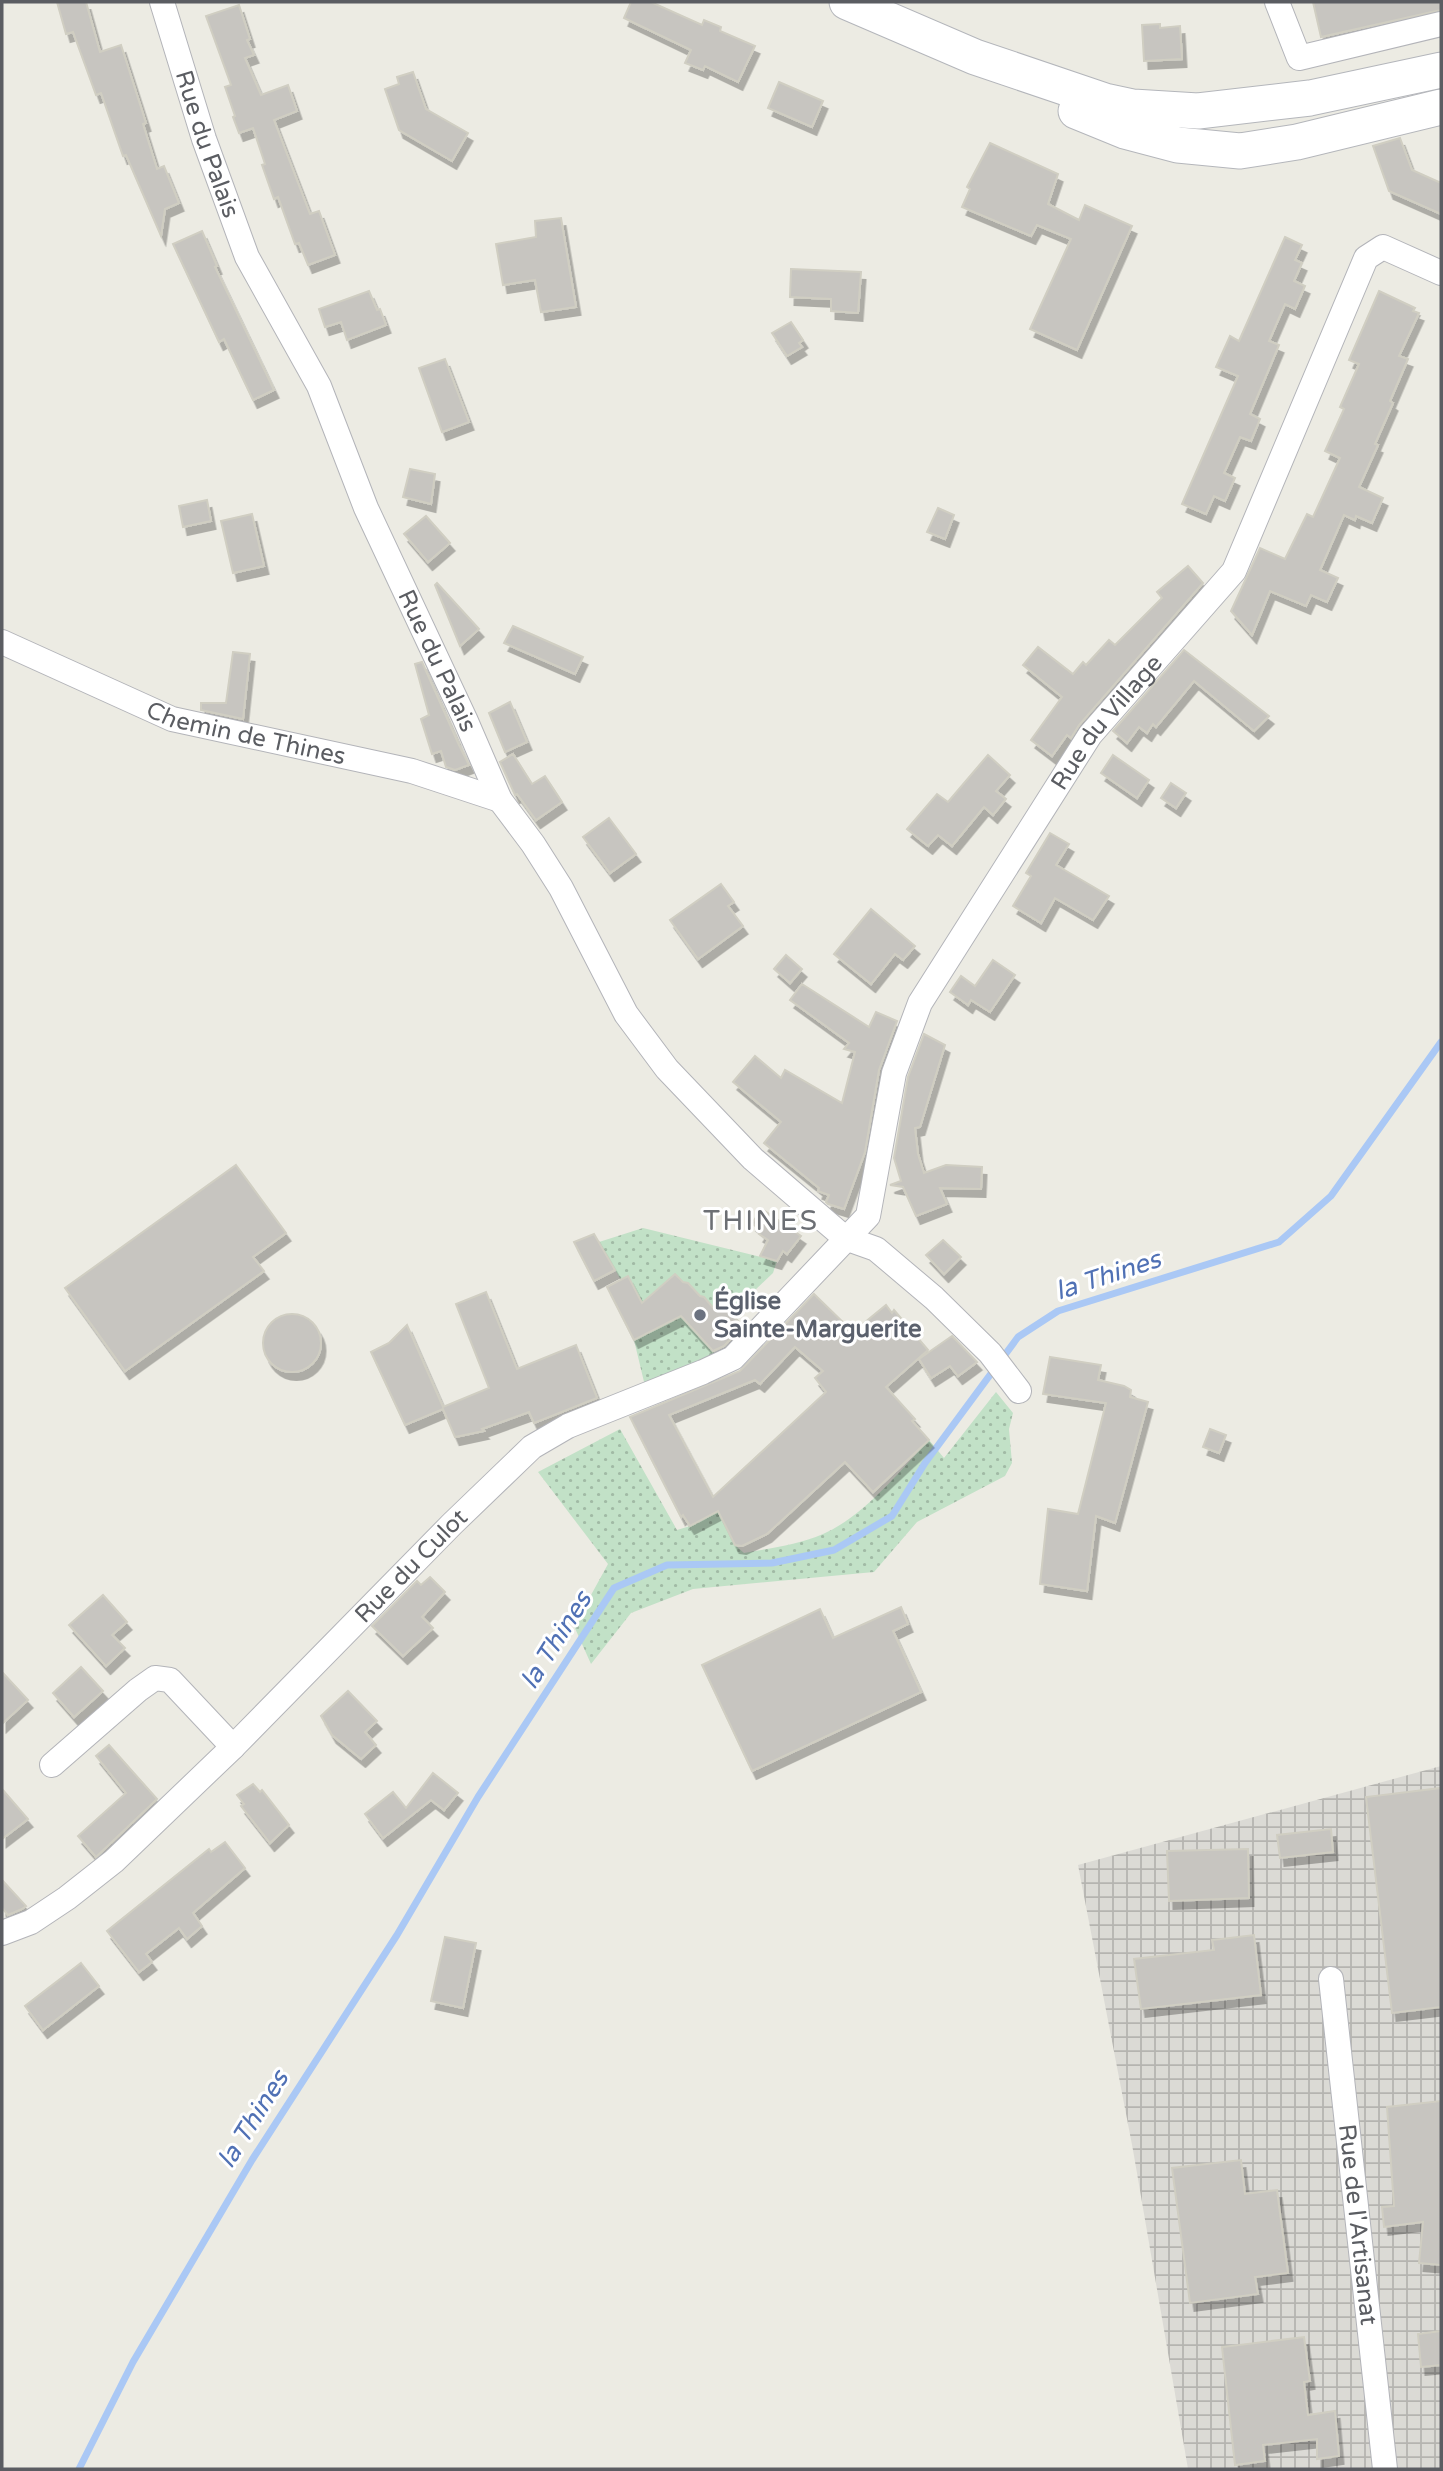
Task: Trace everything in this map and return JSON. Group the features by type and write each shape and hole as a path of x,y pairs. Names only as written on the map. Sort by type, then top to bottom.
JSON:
{"main road":[{"path":"847,2 975,57 1105,101 1133,107 1198,111 1310,98 1441,70"},
{"path":"975,57 1012,85 1125,131 1178,145 1240,151 1297,142 1441,107"}],"street":[{"name":"Rue du Palais","path":"162,2 204,139 247,257 319,386 366,508 466,719 500,800 561,888 626,1014 667,1069 753,1159 845,1238"},
{"path":"1278,2 1299,58 1441,24"},
{"name":"Rue du Village","path":"876,1249 867,1216 894,1073 920,1003 1090,735 1234,571 1366,258 1383,247 1441,272"},
{"name":"Chemin de Thines","path":"2,642 172,719 412,771 500,800"},
{"path":"867,1216 845,1238 876,1249 934,1298 990,1353 1018,1391"},
{"name":"Rue du Culot","path":"4,1930 31,1922 114,1861 233,1748 452,1524 532,1447 568,1426 704,1373 733,1358 845,1238"},
{"path":"52,1766 155,1678 170,1680 233,1748"},
{"name":"Rue de l'Artisanat","path":"1331,1979 1385,2469"}],"shaded area":[{"path":"1441,1766 1441,2469 1188,2469 1133,2150 1078,1865"}],"green space":[{"path":"643,1228 777,1261 773,1273 731,1313 722,1304 715,1310 675,1274 663,1285 681,1316 715,1354 645,1386 634,1340 655,1329 628,1277 621,1280 599,1242"},
{"path":"996,1392 1013,1413 1009,1429 1012,1463 1005,1476 917,1522 874,1572 693,1589 631,1613 591,1664 574,1626 608,1564 538,1472 620,1429 677,1530 718,1511 735,1545 744,1553 804,1541 838,1526 867,1505 929,1440 944,1458"}],"building":[{"path":"57,2 86,2 100,52 121,45 146,123 143,124 157,169 164,166 179,203 165,209 161,236 126,155 123,156 101,93 96,95 73,32 66,34"},
{"path":"631,2 651,2 702,25 704,20 721,27 720,31 755,46 738,82 705,66 703,70 685,63 691,50 624,18"},
{"path":"1313,2 1441,2 1441,10 1321,37"},
{"path":"239,5 250,39 247,40 254,55 245,58 261,95 288,85 297,111 274,120 310,214 319,211 335,255 308,265 299,243 295,244 278,197 274,199 253,128 239,133 225,87 231,85 206,16"},
{"path":"1160,24 1160,28 1180,26 1182,59 1144,61 1142,25"},
{"path":"413,72 426,109 468,133 452,161 399,130 385,89 399,84 397,77"},
{"path":"779,82 823,101 812,127 768,108"},
{"path":"1400,138 1412,170 1441,183 1441,214 1389,191 1373,146"},
{"path":"990,143 1058,174 1048,204 1079,220 1085,205 1132,226 1077,350 1030,329 1071,239 1037,225 1031,236 962,207 970,189 967,187"},
{"path":"561,218 576,307 541,312 535,280 503,285 496,244 536,237 535,221"},
{"path":"202,231 217,266 215,267 274,390 253,400 224,339 219,342 173,244"},
{"path":"1285,237 1302,245 1295,260 1302,263 1294,281 1305,286 1295,309 1285,304 1269,341 1279,345 1250,414 1260,419 1251,441 1240,437 1224,473 1235,478 1225,501 1214,496 1206,514 1182,504 1238,376 1216,367 1230,336 1239,341"},
{"path":"791,269 861,272 858,313 831,311 831,299 790,297"},
{"path":"369,291 386,325 347,340 341,322 325,327 319,309"},
{"path":"1379,291 1415,308 1413,311 1419,313 1399,356 1408,359 1375,444 1378,445 1359,487 1383,498 1372,523 1356,516 1355,520 1344,515 1320,570 1338,578 1327,602 1311,595 1306,606 1270,591 1252,635 1231,611 1260,548 1285,559 1307,514 1313,517 1340,458 1325,451 1344,409 1340,407 1359,364 1349,360"},
{"path":"791,322 803,340 799,343 802,347 787,356 772,333"},
{"path":"445,359 469,422 442,432 419,368"},
{"path":"410,469 435,474 431,504 403,497"},
{"path":"207,500 211,521 183,527 179,506"},
{"path":"938,508 954,515 945,539 927,532"},
{"path":"252,514 264,566 233,573 221,521"},
{"path":"426,516 450,543 428,562 404,534"},
{"path":"1188,566 1203,583 1079,725 1071,738 1067,735 1052,756 1031,740 1062,697 1023,665 1038,647 1073,674 1083,662 1086,665 1109,640 1115,645 1162,598 1157,592"},
{"path":"437,583 479,629 460,646 435,585"},
{"path":"513,626 583,657 575,674 504,643"},
{"path":"1184,650 1269,716 1254,731 1194,681 1156,727 1153,724 1147,733 1139,727 1127,743 1113,731"},
{"path":"233,652 250,654 243,719 201,710 201,703 226,703"},
{"path":"422,662 469,765 455,770 446,767 441,751 432,754 421,719 429,715 415,664"},
{"path":"510,702 527,742 505,752 489,713"},
{"path":"513,754 532,784 545,776 562,802 536,820 517,794 515,795 500,762"},
{"path":"988,755 1010,775 996,791 1006,799 993,815 984,807 952,846 938,835 928,846 907,829 937,794 948,802"},
{"path":"1113,755 1149,780 1137,798 1101,773"},
{"path":"1171,783 1186,793 1176,808 1161,798"},
{"path":"609,818 636,854 610,873 583,837"},
{"path":"1050,833 1069,844 1056,865 1109,896 1093,920 1055,898 1041,923 1013,906 1031,876 1026,873"},
{"path":"721,884 734,902 728,906 743,926 698,959 670,920"},
{"path":"871,909 915,946 903,960 895,954 871,984 834,954"},
{"path":"786,955 802,969 790,983 774,969"},
{"path":"993,960 1015,975 990,1012 971,1000 968,1005 950,992 961,976 975,986"},
{"path":"802,984 869,1027 876,1012 897,1021 879,1070 865,1152 844,1209 828,1204 826,1202 829,1195 818,1191 819,1188 764,1143 781,1122 733,1082 755,1056 781,1078 785,1070 842,1103 855,1052 844,1049 849,1043 790,1000"},
{"path":"924,1034 945,1045 920,1127 915,1128 918,1154 924,1173 946,1165 982,1167 981,1189 940,1188 947,1204 916,1216 903,1187 890,1185 901,1181 894,1158 908,1077"},
{"path":"236,1165 286,1233 253,1257 264,1271 125,1371 65,1288"},
{"path":"762,1209 801,1236 787,1254 783,1251 777,1261 760,1256 768,1240 759,1234 761,1231 752,1223"},
{"path":"594,1234 615,1270 594,1281 574,1242"},
{"path":"943,1240 961,1257 944,1274 926,1255"},
{"path":"675,1274 704,1297 715,1310 722,1304 743,1326 724,1346 713,1351 681,1316 634,1340 607,1287 628,1276 642,1303"},
{"path":"486,1292 517,1369 576,1345 597,1398 534,1423 529,1412 482,1429 484,1431 455,1437 443,1409 405,1425 371,1352 389,1343 407,1325 443,1407 489,1388 456,1304"},
{"path":"814,1294 853,1332 886,1305 892,1313 894,1310 928,1350 886,1387 915,1419 912,1421 929,1440 873,1492 845,1462 767,1534 742,1546 735,1545 718,1511 690,1526 683,1515 681,1517 630,1417 740,1371","holes":["795,1347 823,1371 815,1378 826,1392 713,1497 669,1415 755,1380 760,1384"]},
{"path":"286,1314 298,1314 313,1322 321,1337 321,1349 313,1364 298,1372 286,1372 271,1364 263,1349 263,1337 271,1322"},
{"path":"952,1336 977,1362 958,1376 950,1366 931,1378 919,1359"},
{"path":"1050,1357 1101,1365 1098,1380 1124,1386 1131,1390 1130,1397 1148,1402 1115,1523 1096,1516 1087,1591 1040,1584 1048,1509 1078,1514 1106,1403 1043,1394"},
{"path":"1210,1429 1226,1435 1219,1453 1203,1447"},
{"path":"430,1577 445,1592 422,1617 433,1628 403,1656 372,1626 417,1581 421,1585"},
{"path":"103,1595 127,1622 112,1635 125,1648 106,1666 69,1625"},
{"path":"901,1607 908,1624 893,1631 921,1692 752,1771 702,1665 820,1609 833,1638"},
{"path":"81,1667 103,1691 74,1717 53,1693"},
{"path":"2,1672 28,1700 2,1724"},
{"path":"348,1691 377,1721 365,1732 376,1745 361,1759 332,1735 321,1716"},
{"path":"109,1745 157,1799 96,1857 78,1836 126,1793 96,1756"},
{"path":"433,1773 458,1793 444,1810 431,1800 383,1838 365,1814 393,1792 406,1808"},
{"path":"253,1784 260,1792 262,1790 289,1825 270,1843 241,1806 244,1804 237,1795"},
{"path":"1441,1788 1441,2007 1392,2013 1366,1797"},
{"path":"2,1789 28,1819 2,1839"},
{"path":"1331,1829 1333,1852 1280,1858 1277,1835"},
{"path":"225,1842 245,1868 193,1913 202,1926 187,1939 179,1928 146,1954 152,1962 139,1972 107,1931 209,1849 211,1852"},
{"path":"1248,1849 1249,1898 1169,1901 1167,1851"},
{"path":"2,1880 26,1906 8,1915 2,1908"},
{"path":"1254,1935 1261,1995 1141,2009 1134,1959 1214,1950 1212,1940"},
{"path":"445,1937 476,1943 463,2008 431,2001"},
{"path":"81,1963 99,1986 43,2030 25,2006"},
{"path":"1441,2101 1441,2265 1419,2263 1423,2222 1384,2227 1382,2207 1394,2206 1387,2107"},
{"path":"1241,2160 1245,2194 1277,2190 1288,2273 1255,2277 1258,2294 1190,2303 1172,2168"},
{"path":"1441,2331 1441,2365 1421,2367 1418,2334"},
{"path":"1304,2337 1310,2381 1304,2382 1308,2415 1335,2411 1339,2456 1317,2459 1317,2439 1263,2445 1265,2461 1235,2465 1222,2347"}],"waterway":[{"name":"la Thines","path":"79,2469 133,2362 252,2160 397,1935 478,1797 614,1588 667,1565 772,1563 834,1550 892,1516 925,1463 1018,1337 1058,1311 1279,1242 1331,1196 1441,1042"}],"place":[{"name":"Église Sainte-Marguerite","path":"700,1315"}],"district":[{"name":"THINES","path":"761,1221"}]}
